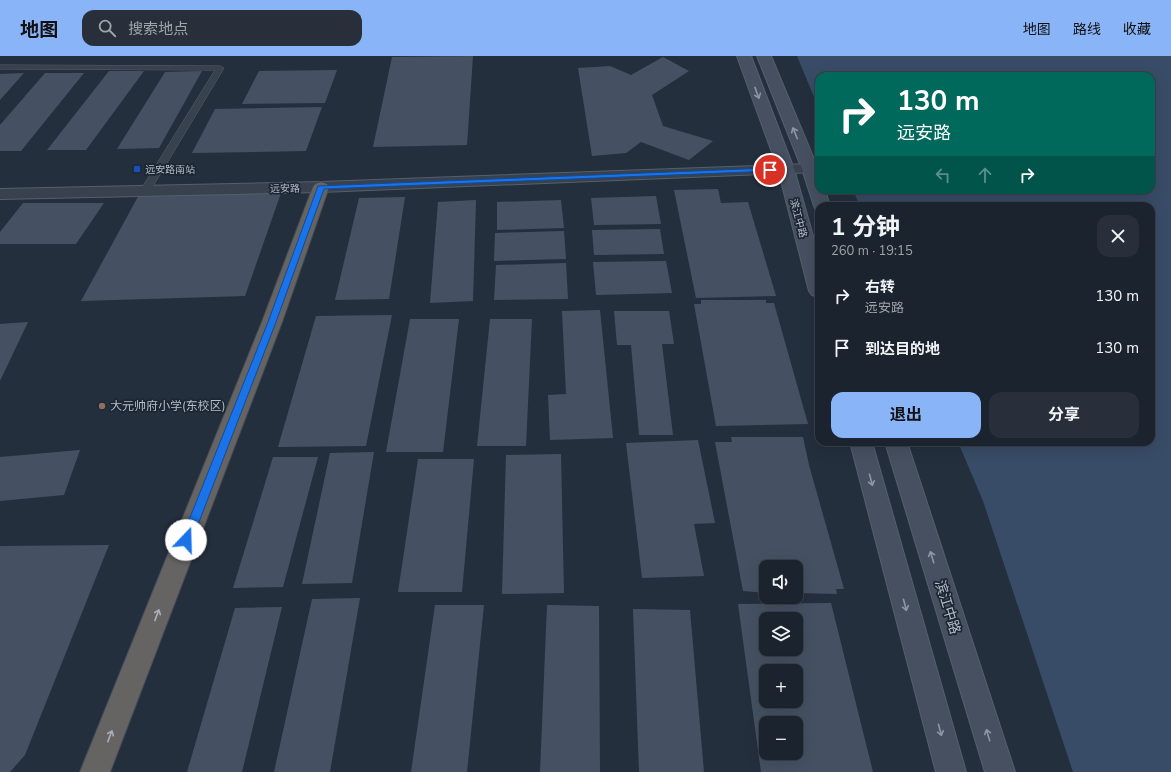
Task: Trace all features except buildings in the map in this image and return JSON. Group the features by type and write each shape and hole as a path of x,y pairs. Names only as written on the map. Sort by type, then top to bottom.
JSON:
{"highway":[{"path":"96,772 272,322 321,187"}],"main road":[{"name":"滨江中路","path":"744,56 786,169 815,276"},
{"path":"764,56 815,184"},
{"path":"861,446 951,772"},
{"name":"滨江中路","path":"897,446 1000,772"}],"street":[{"name":"远安路","path":"0,194 321,187 810,169"}],"lane":[{"path":"0,67 220,68 145,191"}],"water":[{"path":"797,56 1171,56 1171,772 1073,772 983,501 960,446 1155,446 1155,202 858,202 855,194 1155,194 1155,72 815,72 815,99"}],"place":[{"name":"远安路南站","path":"137,169"},
{"name":"大元帅府小学(东校区)","path":"102,406"}],"route":[{"path":"186,540 272,322 321,187 770,170"}]}
